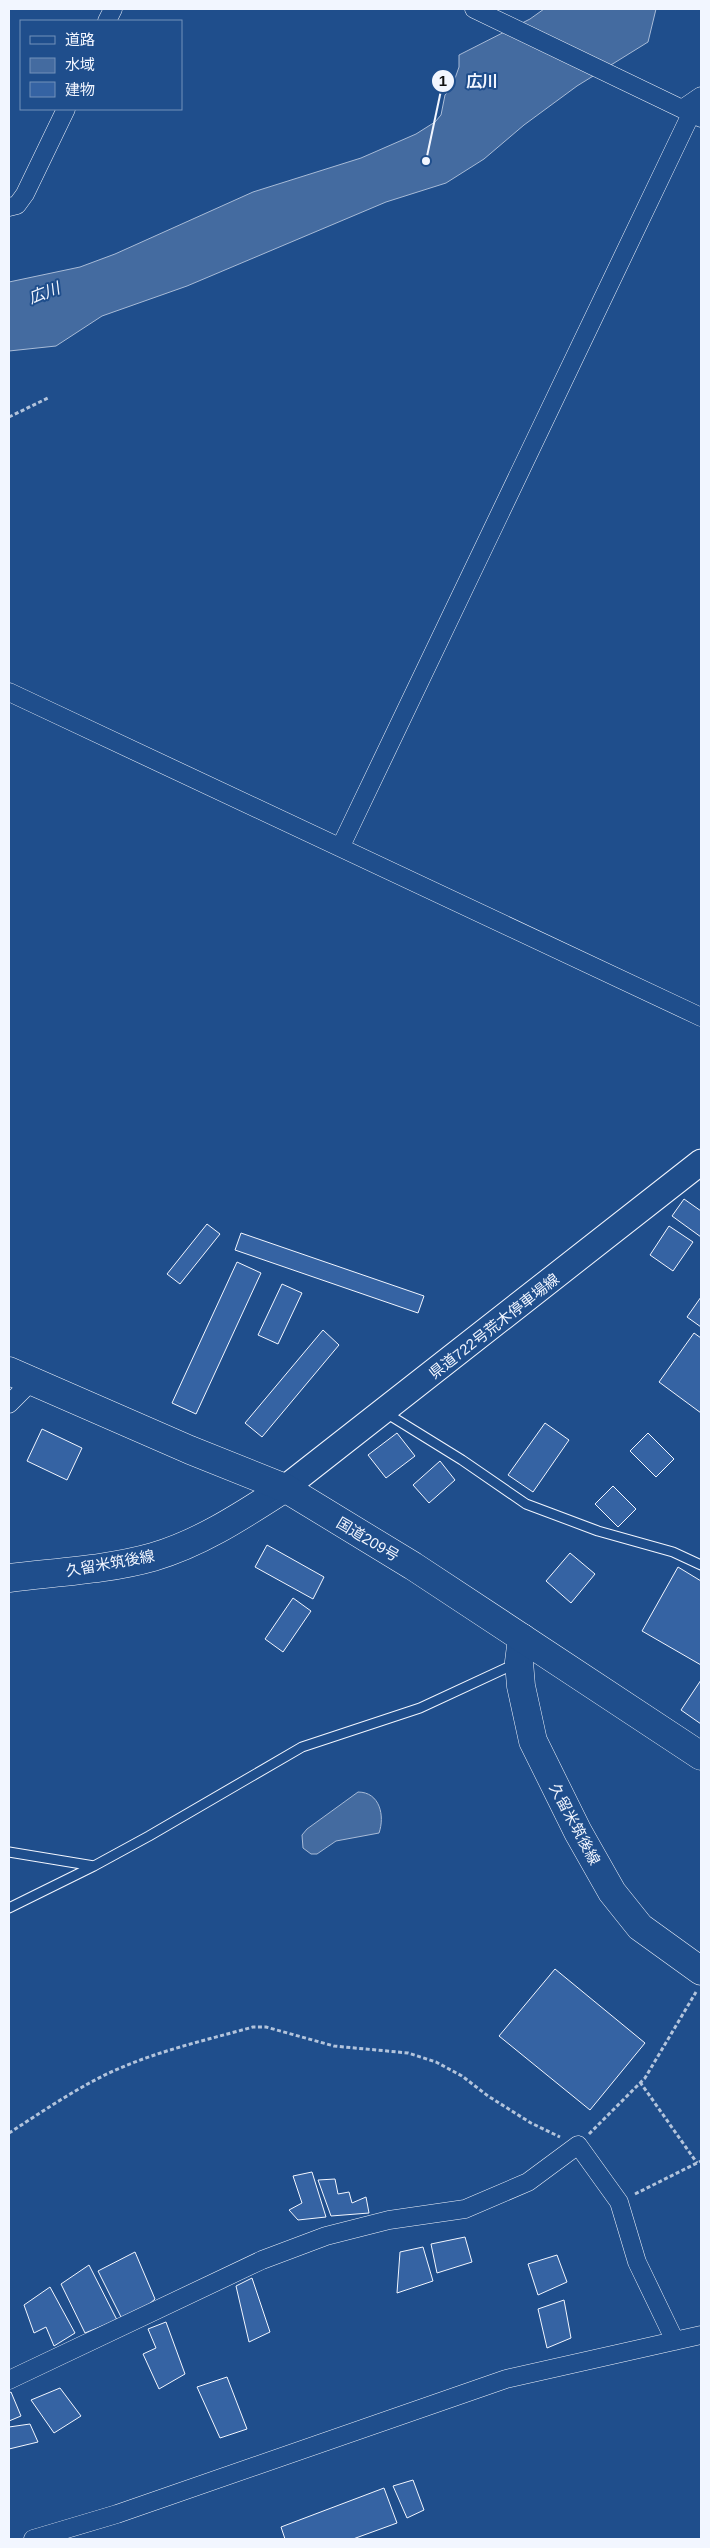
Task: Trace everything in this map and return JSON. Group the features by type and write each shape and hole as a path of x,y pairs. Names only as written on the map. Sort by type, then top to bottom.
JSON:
{"main road":[{"name":"県道722号荒木停車場線","path":"285,1488 701,1162"},
{"name":"国道209号","path":"21,1376 190,1450 285,1488 413,1566 521,1650 701,1756"},
{"name":"久留米筑後線","path":"9,1578 93,1568 153,1557 221,1529 285,1488"},
{"name":"久留米筑後線","path":"521,1650 521,1686 533,1741 578,1832 612,1892 640,1927 699,1981"}],"street":[{"path":"480,11 687,111"},
{"path":"341,846 687,111 701,96"},
{"path":"9,207 17,205 25,194 66,110"},
{"path":"9,692 341,846 701,1017"},
{"path":"9,1404 21,1376"},
{"path":"9,2380 262,2260 317,2240 389,2220 465,2209 528,2182 578,2145 619,2202 637,2262 675,2341"},
{"path":"33,2539 117,2514 506,2379 701,2335"}],"lane":[{"path":"384,1411 462,1460 526,1504 598,1531 673,1552 701,1565"},
{"path":"9,1908 94,1866 149,1836 302,1747 420,1708 521,1650"},
{"path":"9,1852 94,1866"}],"path":[{"path":"9,417 48,398"},
{"path":"9,2133 60,2101 122,2066 163,2052 253,2027 266,2027 334,2046 408,2053 436,2062 462,2076 488,2096 531,2123 578,2145 640,2082 699,1981"},
{"path":"640,2082 697,2163"},
{"path":"619,2202 701,2161"}],"water":[{"path":"544,9 656,9 648,42 577,86 524,125 484,159 446,183 386,202 187,286 102,316 56,346 9,351 9,282 80,267 115,254 253,192 361,158 416,134 435,122 441,115 445,95 452,87 459,67 459,55 530,19"},
{"path":"358,1792 365,1793 376,1800 381,1813 379,1833 336,1841 317,1854 311,1854 303,1848 302,1835 307,1829"}],"building":[{"path":"684,1199 701,1211 701,1237 672,1216"},
{"path":"207,1224 220,1234 180,1284 167,1274"},
{"path":"669,1226 693,1242 673,1271 650,1255"},
{"path":"241,1233 424,1296 418,1313 235,1250"},
{"path":"237,1262 261,1273 196,1414 172,1403"},
{"path":"282,1284 302,1293 278,1344 258,1335"},
{"path":"701,1297 701,1327 687,1317"},
{"path":"323,1330 339,1345 262,1437 245,1423"},
{"path":"694,1333 701,1338 701,1413 659,1382"},
{"path":"545,1423 569,1440 533,1492 508,1475"},
{"path":"42,1429 82,1448 67,1480 27,1461"},
{"path":"397,1433 415,1456 386,1478 368,1455"},
{"path":"648,1433 674,1459 656,1477 630,1451"},
{"path":"440,1461 455,1480 429,1503 413,1485"},
{"path":"613,1486 636,1509 618,1527 595,1504"},
{"path":"267,1545 324,1577 313,1599 255,1567"},
{"path":"570,1553 595,1574 571,1603 546,1581"},
{"path":"678,1567 701,1581 701,1665 642,1631"},
{"path":"293,1598 311,1611 283,1652 265,1639"},
{"path":"701,1680 701,1724 681,1710"},
{"path":"555,1969 645,2043 590,2110 499,2036"},
{"path":"312,2172 326,2217 298,2220 289,2210 302,2203 293,2176"},
{"path":"335,2179 338,2194 349,2192 352,2203 366,2197 369,2213 331,2216 318,2180"},
{"path":"465,2237 472,2262 437,2273 431,2244"},
{"path":"423,2247 433,2281 397,2293 400,2252"},
{"path":"135,2252 155,2299 125,2325 98,2271"},
{"path":"557,2255 567,2282 538,2295 528,2264"},
{"path":"89,2265 117,2320 85,2333 61,2284"},
{"path":"252,2278 270,2332 249,2342 236,2286"},
{"path":"50,2287 75,2333 54,2346 46,2327 34,2333 24,2305"},
{"path":"564,2300 571,2338 547,2348 538,2309"},
{"path":"166,2322 185,2374 159,2389 143,2354 156,2348 148,2329"},
{"path":"227,2377 247,2429 220,2438 197,2387"},
{"path":"60,2388 81,2416 54,2433 31,2400"},
{"path":"11,2392 21,2416 9,2421 9,2393"},
{"path":"30,2424 38,2442 9,2449 9,2427"},
{"path":"413,2480 424,2510 407,2518 393,2486"},
{"path":"384,2488 397,2523 353,2539 285,2539 281,2527"}],"place":[{"name":"広川","path":"426,161"}]}
